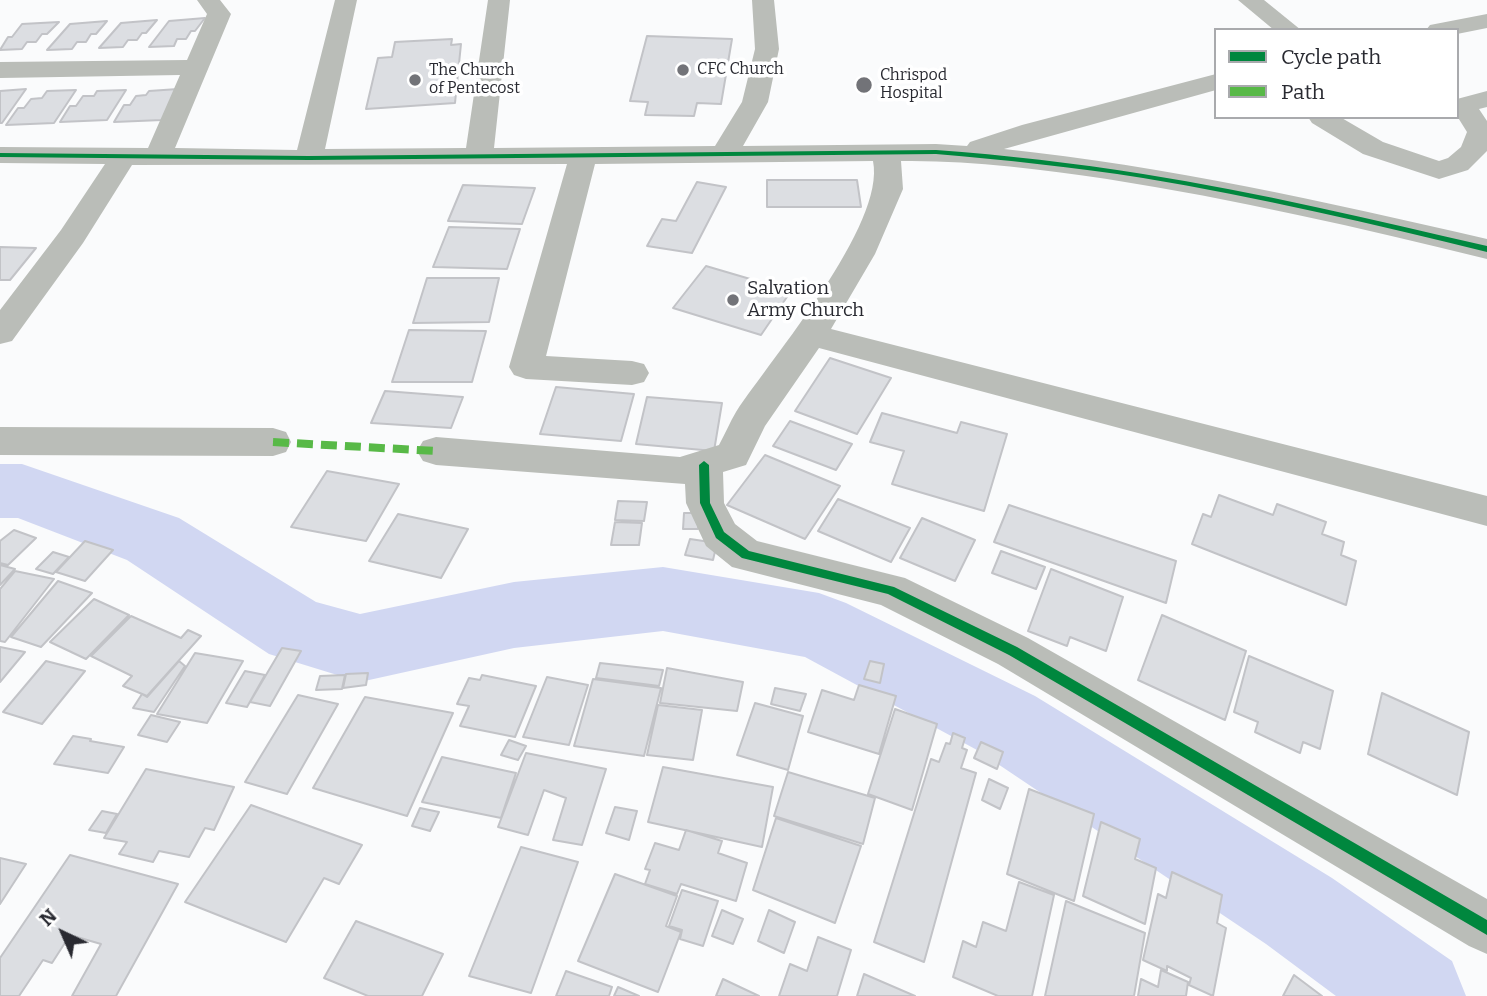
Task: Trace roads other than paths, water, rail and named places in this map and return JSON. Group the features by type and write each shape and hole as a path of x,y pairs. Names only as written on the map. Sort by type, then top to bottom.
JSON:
{"street":[{"path":"158,157 219,14 208,0"},
{"path":"309,158 345,0"},
{"path":"479,156 499,0"},
{"path":"724,154 755,102 767,49 763,0"},
{"path":"1249,0 1286,28"},
{"path":"1449,28 1487,21"},
{"path":"0,70 196,68"},
{"path":"962,154 1032,131 1214,83"},
{"path":"1324,119 1366,144 1439,171 1458,164 1473,151 1481,132 1463,106 1487,99"},
{"path":"436,451 680,471 733,455 750,421 811,335 860,254 889,190 890,173 886,154"},
{"path":"0,176 10,155 309,158 962,154 1038,160 1210,188 1487,249"},
{"path":"583,155 526,367 632,373"},
{"path":"0,333 72,236 124,156"},
{"path":"811,335 1487,511"},
{"path":"0,441 273,442"},
{"path":"704,465 705,503 720,535 746,555 890,590 1013,651 1487,928"}],"waterway":[{"path":"0,491 22,491 153,539 296,630 360,648 514,615 663,599 819,626 1006,723 1299,911 1417,996"}],"place":[{"name":"CFC Church","path":"683,70"},
{"name":"The Church of Pentecost","path":"415,80"},
{"name":"Chrispod Hospital","path":"864,85"},
{"name":"Salvation Army Church","path":"733,300"}]}
